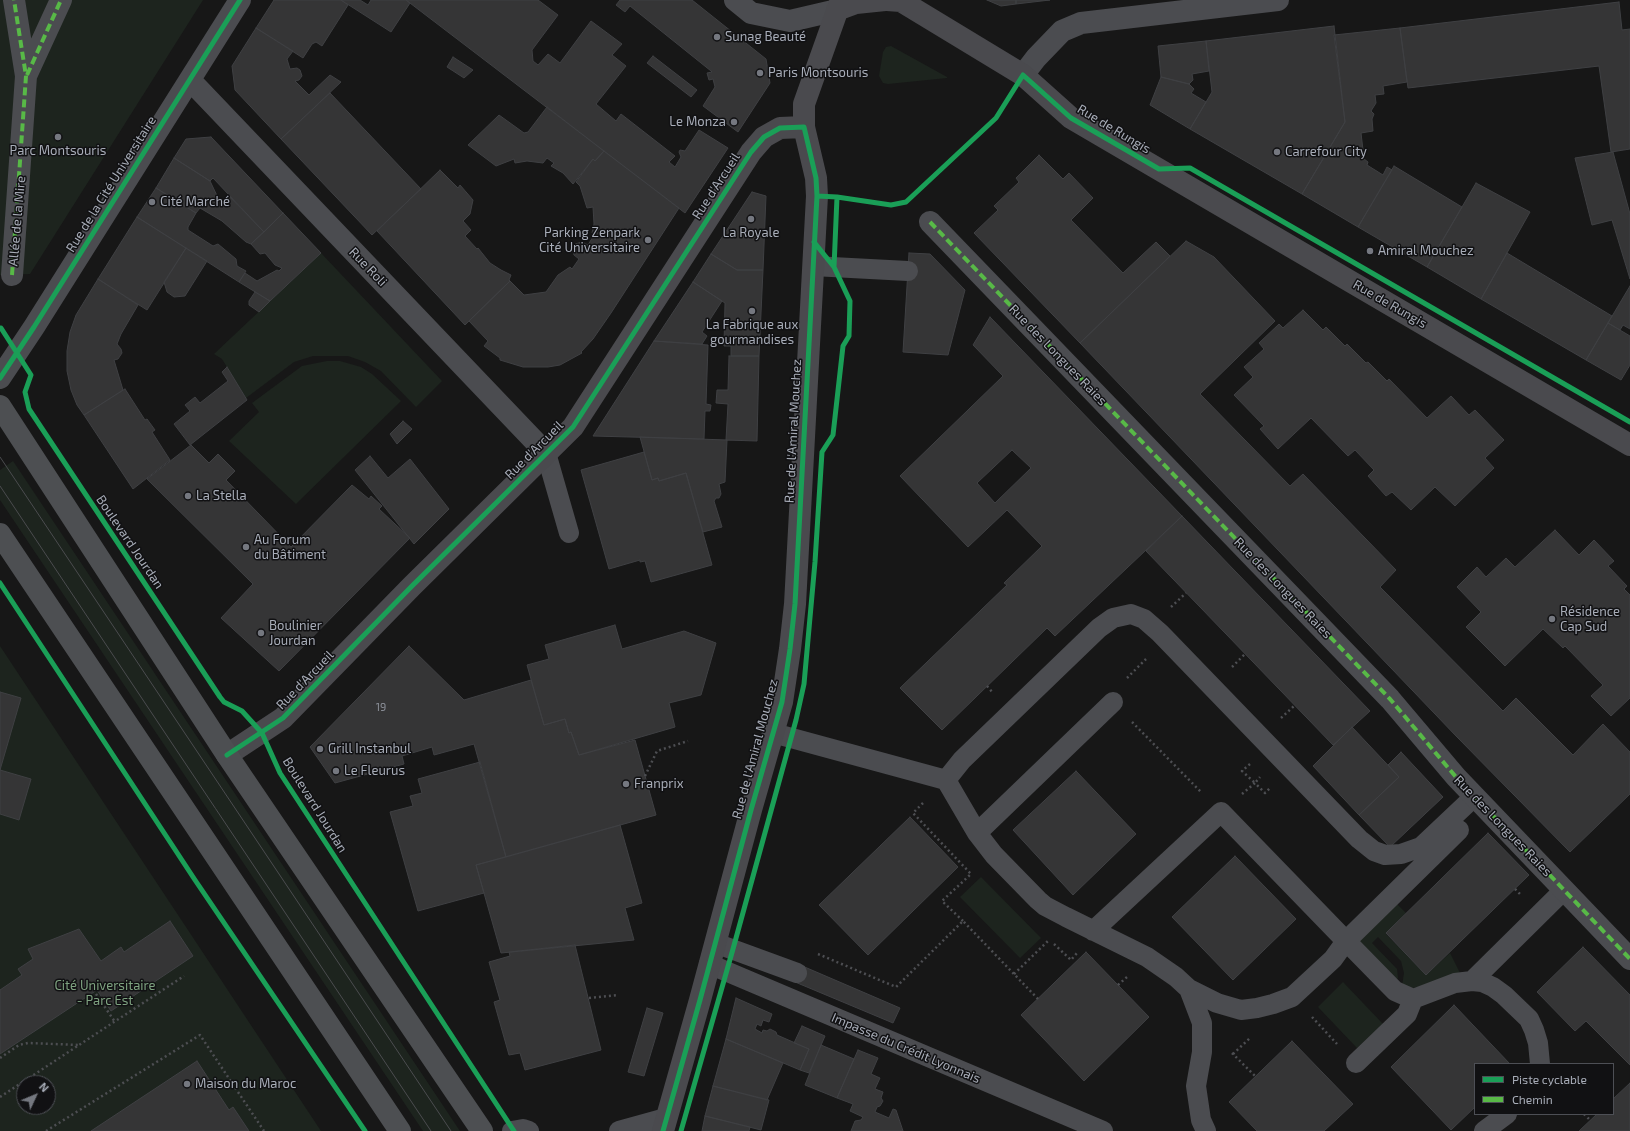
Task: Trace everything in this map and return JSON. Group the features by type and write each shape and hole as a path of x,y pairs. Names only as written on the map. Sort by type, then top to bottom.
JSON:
{"main road":[{"path":"0,406 227,756 482,1131"},
{"path":"0,534 400,1131"}],"street":[{"name":"Allée de la Mire","path":"12,275 21,169 26,76 14,0"},
{"path":"26,76 61,0"},
{"name":"Rue de la Cité Universitaire","path":"0,378 38,321 240,0"},
{"path":"735,0 751,13 790,21 839,5"},
{"name":"Rue de Rungis","path":"839,5 886,0 900,1 1023,75 1071,118 1630,444"},
{"path":"1023,75 1036,58 1062,31 1081,23 1278,0"},
{"name":"Rue de l'Amiral Mouchez","path":"664,1125 782,702 795,604 817,196 816,184 804,127 804,104 839,5"},
{"name":"Rue Roli","path":"190,80 546,453"},
{"name":"Rue d'Arcueil","path":"227,756 283,718 412,586 573,427 751,152 764,137 780,128 804,127"},
{"name":"Rue des Longues Raies","path":"930,222 1390,699 1456,777 1630,958"}],"lane":[{"path":"813,266 908,271"},
{"path":"546,453 569,533"},
{"path":"946,780 962,760 1099,628 1113,618 1131,614 1144,619 1160,633 1359,839 1374,851 1385,855 1401,854 1421,847 1479,801"},
{"path":"977,833 1113,702"},
{"path":"773,733 946,780 977,833 994,855 1045,906 1147,957 1170,972 1189,989 1217,1003 1241,1010 1258,1008 1292,997 1333,959 1346,941 1479,801"},
{"path":"1093,931 1221,812 1395,991 1413,999 1455,983 1472,981 1482,982 1504,995 1528,1019 1534,1030 1538,1043 1540,1063"},
{"path":"1472,981 1564,890"},
{"path":"715,943 797,973"},
{"name":"Impasse du Crédit Lyonnais","path":"709,964 1103,1131"},
{"path":"1189,989 1200,1016 1203,1030 1202,1052 1196,1086 1201,1120 1206,1131"},
{"path":"1356,1063 1407,1014 1413,999"},
{"path":"1484,1131 1506,1115"},
{"name":"Rue de l'Amiral Mouchez","path":"619,1131 664,1125"},
{"path":"512,1131 523,1129 529,1131"}],"path":[{"path":"1151,654 1107,696 1221,812 1255,783 1262,775"},
{"path":"645,776 657,751 688,740"},
{"path":"1254,760 1242,771 1265,793 1274,784"},
{"path":"946,780 913,813 971,874 942,901 1038,999"},
{"path":"812,952 896,987 962,922"},
{"path":"1014,974 1049,939 1071,960 1081,949"},
{"path":"0,1097 184,976"},
{"path":"96,994 115,1022"},
{"path":"589,998 618,995"},
{"path":"1292,997 1356,1063"},
{"path":"46,1131 200,1035 264,1131"},
{"path":"0,1058 19,1045 28,1043 80,1045"},
{"path":"1585,1115 1590,1120"}],"green space":[{"name":"Parc Montsouris","path":"0,0 203,0 30,274 0,275"},
{"path":"891,46 947,78 888,84 883,83 879,76 883,52 886,47"},
{"path":"321,253 442,381 416,407 381,371 365,362 348,356 313,356 294,362 246,398 222,359 214,354"},
{"path":"327,361 340,361 361,367 372,374 401,401 296,504 229,441 259,412 252,403 302,366"},
{"path":"13,461 460,1131 423,1131 0,500 0,470"},
{"name":"Cité Universitaire - Parc Est","path":"0,646 321,1131 0,1131"},
{"path":"981,877 1041,938 1020,958 960,897"},
{"path":"1393,900 1406,913 1386,934 1426,975 1450,953 1461,975 1421,987 1412,988 1402,986 1404,973 1401,961 1378,937 1372,943 1397,969 1398,978 1395,983 1354,940"},
{"path":"1343,982 1383,1024 1357,1048 1318,1007"}],"building":[{"path":"274,0 341,0 348,5 322,46 316,42 312,44 303,58 256,28"},
{"path":"341,0 360,0 368,5 371,0 406,0 410,3 391,32"},
{"path":"406,0 538,0 558,15 532,50 533,61 538,65 548,54 560,63 591,21 622,44 612,55 626,66 596,104 616,121 621,114 675,156 669,162 675,167 681,157 679,152 680,150 685,151 699,130 728,148 685,213"},
{"path":"620,0 692,0 766,59 770,83 738,132 703,106 715,87 713,79 709,80 707,73 712,72 630,6 625,12 616,5"},
{"path":"987,0 1016,0 1016,4 1001,6"},
{"path":"1016,0 1050,0 1016,4"},
{"path":"1619,2 1622,30 1630,29 1630,149 1611,152 1599,66 1408,88 1400,28"},
{"path":"1334,26 1345,122 1302,194 1190,129 1212,92 1206,41"},
{"path":"256,28 293,51 287,59 290,69 297,68 300,70 302,76 299,80 295,81 309,95 330,75 341,82 281,139 235,90 232,66"},
{"path":"1400,28 1407,82 1383,86 1384,94 1375,95 1376,103 1371,111 1374,114 1372,119 1373,131 1361,133 1363,150 1360,156 1368,162 1367,165 1383,175 1387,167 1392,170 1358,227 1302,194 1345,122 1334,35"},
{"path":"1206,41 1209,71 1192,74 1193,80 1189,84 1161,77 1158,46"},
{"path":"653,56 697,90 691,97 647,63"},
{"path":"453,57 473,70 464,78 447,67"},
{"path":"1161,77 1189,84 1194,89 1191,93 1206,102 1190,129 1150,105"},
{"path":"330,93 421,189 372,235 281,139"},
{"path":"547,107 604,151 595,161 593,159 573,184 563,173 551,166 554,163 547,158 543,163 527,161 515,163 514,159 496,166 468,145 499,115 524,133 528,132"},
{"path":"211,137 283,213 264,232 213,178 210,181 174,158 186,139"},
{"path":"604,151 679,208 611,313 593,339 581,352 582,353 560,365 548,367 523,367 500,360 500,358 484,346 488,341 469,321 510,281 524,295 546,292 558,275 570,267 572,269 579,259 574,255 573,251 575,244 582,242 588,245 594,235 592,233 594,224 593,207 587,208 580,186 576,182 593,159 595,161"},
{"path":"1613,152 1630,214 1630,279 1612,220 1592,225 1575,158"},
{"path":"1039,155 1063,179 1069,173 1093,198 1071,220 1123,273 1156,242 1170,256 1080,343 974,233 998,210 994,206 1019,182 1016,178"},
{"path":"174,158 210,181 220,202 229,196 264,232 251,244 246,242 222,221 200,208 196,213 156,188"},
{"path":"1394,166 1462,207 1427,267 1358,227"},
{"path":"440,170 458,188 460,185 473,200 470,214 463,221 471,230 465,236 477,249 478,248 490,263 511,275 510,281 465,325 377,231"},
{"path":"1476,183 1530,212 1481,299 1427,267"},
{"path":"156,188 196,213 188,227 188,230 213,246 218,244 236,259 237,266 246,271 239,282 137,217"},
{"path":"752,192 766,196 763,270 737,270 711,254"},
{"path":"283,213 321,253 270,301 239,282 245,273 257,281 277,270 279,271 282,268 275,265 265,253 260,254 251,244"},
{"path":"137,217 186,248 147,310 98,279"},
{"path":"1186,241 1214,257 1275,321 1200,394 1290,486 1303,474 1396,570 1380,587 1503,711 1516,698 1573,755 1603,724 1630,752 1630,794 1570,852 1457,737 1080,343"},
{"path":"186,248 207,261 185,296 174,297 167,292 164,282"},
{"path":"909,253 930,254 965,290 948,355 903,352"},
{"path":"1507,253 1612,316 1586,360 1481,299"},
{"path":"711,254 737,270 763,270 759,356 731,356 731,346 724,346 725,303 693,282"},
{"path":"98,279 138,305 121,334 117,344 122,353 118,359 114,360 123,390 84,415 77,405 71,390 67,371 67,351 70,332 76,315"},
{"path":"693,282 722,301 702,332 707,336 702,344 654,341"},
{"path":"1630,286 1630,329 1623,325 1620,330 1608,323"},
{"path":"255,292 270,301 259,312 249,305 249,301"},
{"path":"1303,310 1323,330 1326,327 1345,346 1347,344 1366,363 1368,362 1387,381 1389,379 1427,418 1451,396 1469,415 1475,410 1504,440 1485,458 1494,468 1455,506 1435,487 1411,510 1392,492 1386,496 1368,476 1374,470 1355,450 1348,456 1311,418 1278,449 1260,429 1264,426 1234,395 1253,377 1244,367 1264,349 1259,343 1279,324 1283,328"},
{"path":"990,317 1182,516 1055,636 1047,628 942,730 900,688 1007,585 1004,583 1042,546 1007,510 968,547 900,476 1003,376 973,345","holes":["1012,450 1031,468 995,503 977,483"]},
{"path":"1608,323 1630,336 1630,365 1621,380 1586,360"},
{"path":"654,341 708,345 706,404 711,405 710,411 705,411 704,439 593,436"},
{"path":"729,356 759,356 757,441 726,440 728,404 716,403 717,390 728,390"},
{"path":"227,367 247,400 190,445 174,424 190,411 185,405 195,397 200,403 228,381 222,372"},
{"path":"125,389 145,420 147,419 155,430 152,432 170,460 133,489 84,415"},
{"path":"403,421 412,429 397,444 390,434"},
{"path":"640,437 727,440 725,482 719,484 721,494 719,498 716,498 714,501 722,527 703,532 686,473 659,481 658,478 652,480"},
{"path":"191,445 209,463 218,454 235,471 226,480 291,547 352,485 369,499 371,496 382,506 379,509 410,538 279,671 221,618 253,584 147,479"},
{"path":"644,452 652,480 658,478 659,481 686,473 712,565 651,582 645,561 640,562 640,560 609,569 581,470"},
{"path":"370,456 388,478 410,459 449,509 414,544 355,470"},
{"path":"1182,516 1370,711 1333,745 1146,551"},
{"name":"Résidence Cap Sud","path":"1555,530 1579,555 1594,540 1614,561 1608,566 1627,586 1624,589 1630,595 1630,698 1611,716 1591,696 1603,685 1565,646 1563,648 1543,629 1505,666 1466,627 1481,612 1457,587 1477,567 1486,577 1506,558 1515,567"},
{"path":"615,625 622,649 684,631 716,643 701,695 669,703 675,727 579,755 571,732 569,733 565,719 544,725 527,665 549,659 545,645"},
{"path":"409,646 464,700 531,680 544,725 565,719 569,733 571,732 579,755 635,740 656,815 506,857 474,744 434,755 432,747 402,756 404,764 335,783 310,747"},
{"path":"0,692 21,698 0,770"},
{"path":"1352,727 1399,777 1359,815 1313,766"},
{"path":"1401,752 1443,797 1390,847 1359,815 1399,777 1388,765"},
{"path":"480,762 506,857 476,865 484,893 418,911 390,812 413,806 410,796 422,793 418,779"},
{"path":"0,770 31,779 19,820 0,814"},
{"path":"1076,771 1136,834 1073,895 1013,830"},
{"path":"910,817 958,867 868,955 819,905"},
{"path":"620,825 642,903 625,908 634,940 501,953 476,865"},
{"path":"1488,833 1529,875 1426,975 1386,933"},
{"path":"1235,856 1296,919 1233,980 1172,917"},
{"path":"170,921 193,956 111,1011 97,990 0,1054 0,990 22,975 18,969 33,959 28,949 79,929 101,961 121,947 124,952"},
{"path":"575,945 601,1050 525,1070 520,1053 509,1055 494,1002 500,1000 489,962 510,956 509,952"},
{"path":"1583,947 1630,995 1630,1065 1586,1021 1575,1031 1537,992"},
{"path":"1086,952 1149,1017 1084,1081 1021,1015"},
{"path":"800,965 900,1008 893,1023 795,982"},
{"path":"736,998 772,1014 769,1022 763,1020 761,1026 757,1024 755,1029 762,1033 763,1030 767,1031 770,1029 776,1032 777,1035 809,1049 800,1070 726,1039"},
{"path":"1454,1005 1509,1063 1474,1063 1474,1108 1451,1130 1391,1067"},
{"path":"647,1008 663,1013 644,1076 628,1072"},
{"path":"802,1026 825,1036 809,1073 800,1070 809,1049 794,1043"},
{"path":"726,1039 783,1063 767,1100 713,1086"},
{"path":"1292,1041 1353,1104 1324,1131 1257,1131 1229,1102"},
{"path":"821,1045 854,1059 837,1098 805,1085"},
{"path":"858,1050 878,1058 871,1074 880,1078 875,1089 883,1092 881,1098 883,1101 880,1106 877,1107 875,1112 889,1118 893,1109 896,1110 903,1131 851,1131 855,1121 861,1120 863,1117 850,1111 853,1104 837,1098"},
{"name":"Maison du Maroc","path":"197,1061 229,1110 233,1107 249,1131 91,1131"},
{"path":"1630,1083 1630,1131 1579,1131 1596,1115 1614,1115 1614,1098"},
{"path":"713,1086 769,1100 761,1130 705,1116"},
{"path":"705,1116 750,1127 749,1131 702,1131"}],"tram line":[{"path":"0,457 451,1131"},
{"path":"0,486 431,1131"}],"marked path":[{"path":"12,275 26,76 14,0"},
{"path":"27,75 61,0"},
{"path":"930,222 1390,699 1456,777 1630,959"}],"cycle path":[{"path":"0,378 34,327 240,0"},
{"path":"817,196 837,197 891,205 906,202 996,118 1023,75 1071,118 1159,169 1190,168 1630,422"},
{"path":"227,755 283,718 412,586 573,427 751,152 764,137 780,128 804,127 816,178 817,196 795,604 790,649 782,702 663,1131"},
{"path":"834,267 837,197"},
{"path":"681,1131 733,949 796,720 804,684 815,562 822,452 833,435 843,346 849,336 850,301 834,267 814,242"},
{"name":"Boulevard Jourdan","path":"0,328 31,375 25,392 29,409 220,697 224,702 242,711 262,733 280,773 514,1131"},
{"path":"0,583 195,880 365,1131"}],"place":[{"name":"Sunag Beauté","path":"717,37"},
{"name":"Paris Montsouris","path":"760,73"},
{"name":"Le Monza","path":"734,122"},
{"name":"Parc Montsouris","path":"58,137"},
{"name":"Carrefour City","path":"1277,152"},
{"name":"Cité Marché","path":"152,202"},
{"name":"La Royale","path":"751,219"},
{"name":"Parking Zenpark Cité Universitaire","path":"648,240"},
{"name":"Amiral Mouchez","path":"1370,251"},
{"name":"La Fabrique aux gourmandises","path":"752,311"},
{"name":"La Stella","path":"188,496"},
{"name":"Au Forum du Bâtiment","path":"246,547"},
{"name":"Résidence Cap Sud","path":"1552,619"},
{"name":"Boulinier Jourdan","path":"261,633"},
{"name":"Grill Instanbul","path":"320,749"},
{"name":"Le Fleurus","path":"336,771"},
{"name":"Franprix","path":"626,784"},
{"name":"Maison du Maroc","path":"187,1084"}]}
